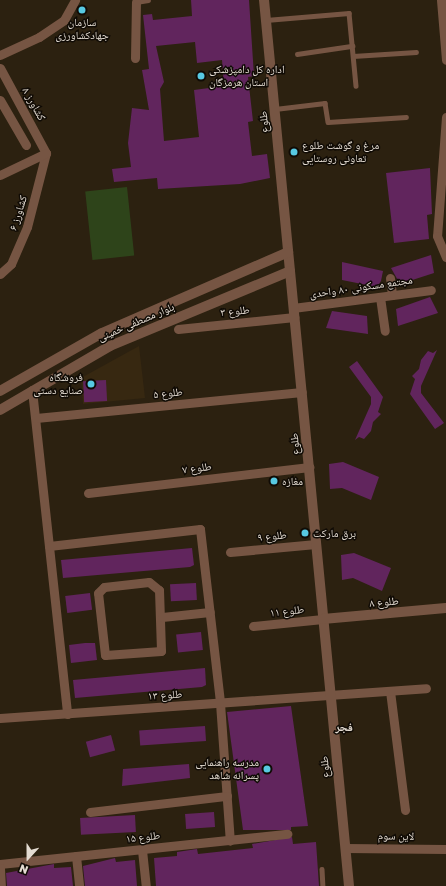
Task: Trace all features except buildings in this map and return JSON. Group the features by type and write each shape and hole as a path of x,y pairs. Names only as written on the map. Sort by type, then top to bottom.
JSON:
{"street":[{"path":"0,55 39,37 64,20 75,0"},
{"name":"طلوع","path":"264,0 349,886"},
{"path":"441,0 446,60"},
{"path":"134,1 136,58"},
{"name":"کشاورز ۸","path":"0,68 46,153"},
{"path":"0,100 26,145"},
{"path":"446,117 437,236 446,257"},
{"path":"0,175 46,153"},
{"name":"کشاورز ۶","path":"0,274 11,264 27,227 46,153"},
{"name":"بلوار مصطفی خمینی","path":"0,391 74,347 288,252"},
{"name":"بلوار مصطفی خمینی","path":"0,410 110,346 290,271"},
{"path":"390,278 392,295"},
{"name":"مجتمع مسکونی ۸۰ واحدی","path":"294,312 392,295 431,290"},
{"path":"198,291 204,307"},
{"path":"380,297 385,331"},
{"name":"طلوع ۳","path":"178,329 294,312"},
{"path":"32,390 67,714"},
{"name":"طلوع ۵","path":"36,418 302,392"},
{"name":"طلوع ۷","path":"88,493 309,466"},
{"path":"49,546 200,528 220,703 230,841"},
{"name":"طلوع ۹","path":"230,552 316,544"},
{"path":"149,582 159,590 162,617 161,651 105,655 98,598 104,587 149,582"},
{"name":"طلوع ۸","path":"323,619 446,608"},
{"path":"162,617 210,612"},
{"name":"طلوع ۱۱","path":"254,626 323,619"},
{"name":"طلوع ۱۳","path":"0,718 331,696 426,688"},
{"path":"390,691 405,810"},
{"path":"90,812 227,796"},
{"name":"طلوع ۱۵","path":"0,864 287,834"},
{"name":"لاین سوم","path":"345,848 446,849"},
{"path":"142,850 146,886"},
{"path":"76,856 79,886"},
{"path":"0,868 1,886"}],"lane":[{"path":"134,1 148,0"},
{"path":"266,20 349,13 356,86"},
{"path":"297,54 352,46"},
{"path":"353,56 416,52"},
{"path":"275,109 325,103 328,122 406,117"},
{"path":"322,869 323,886"}],"shaded area":[{"path":"139,346 145,398 83,404 81,378"}],"green space":[{"path":"127,187 134,256 92,260 85,191"}],"place":[{"name":"سازمان جهادکشاورزی","path":"82,10"},
{"name":"اداره کل دامپزشکی استان هرمزگان","path":"201,76"},
{"name":"مرغ و گوشت طلوع تعاونی روستایی","path":"294,152"},
{"name":"فروشگاه صنایع دستی","path":"91,384"},
{"name":"مغازه","path":"274,481"},
{"name":"برق مارکت","path":"305,533"},
{"name":"مدرسه راهنمایی پسرانه شاهد","path":"267,769"}],"district":[{"name":"فجر","path":"344,727"}]}
